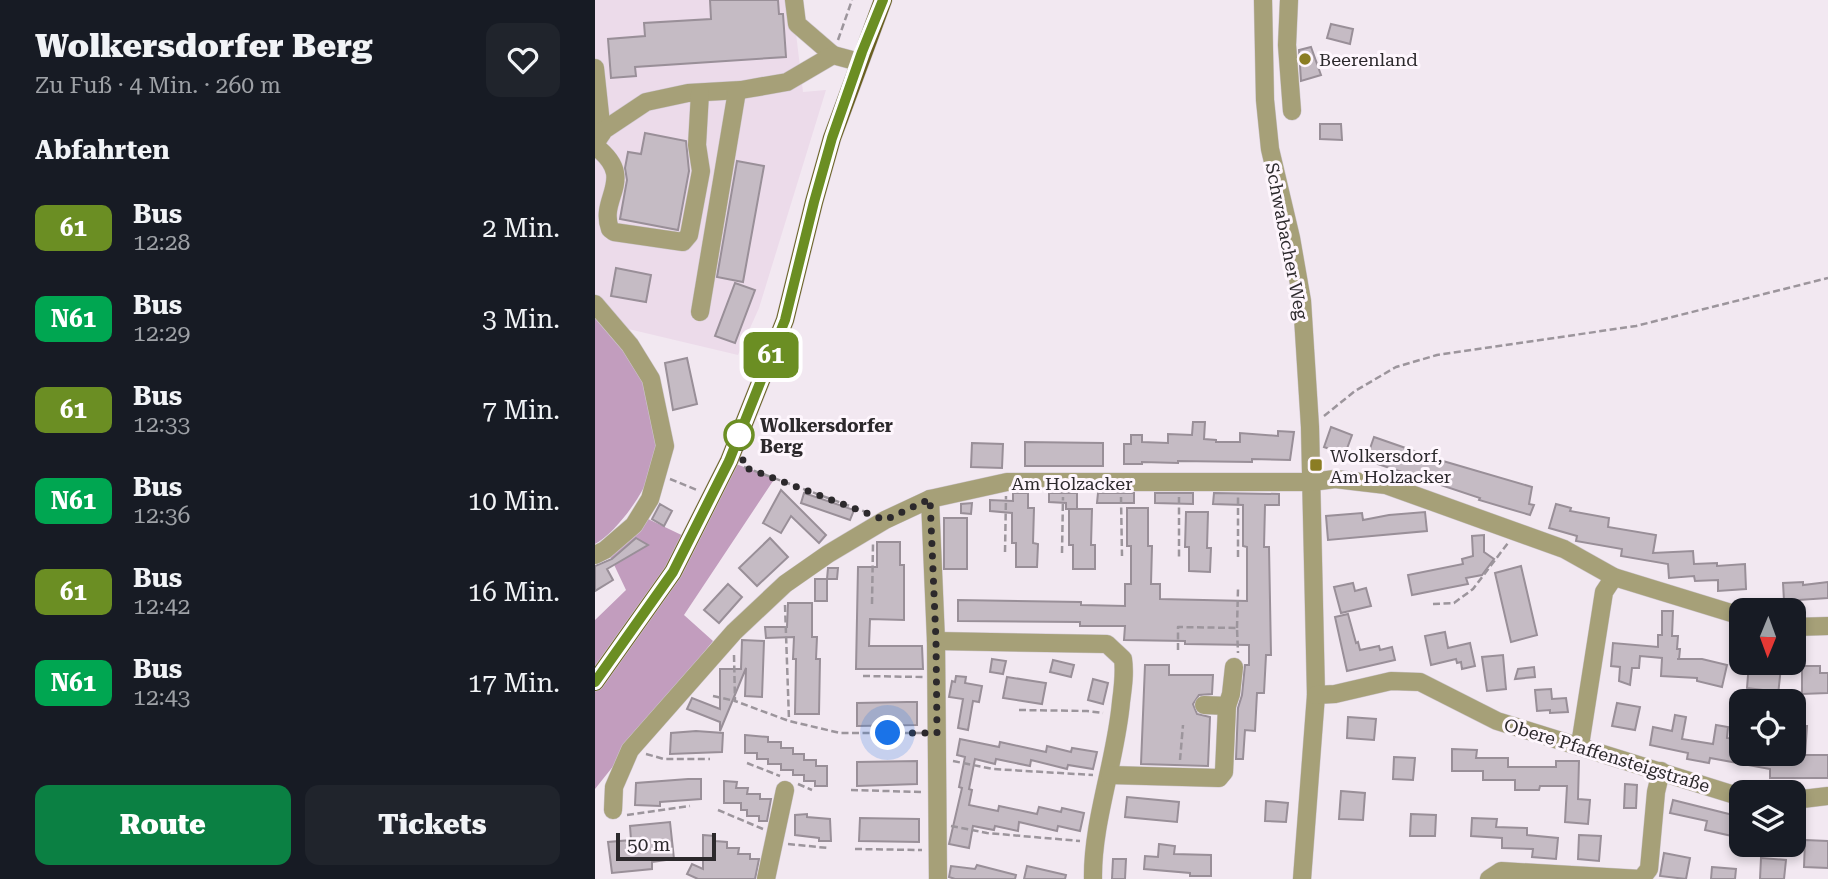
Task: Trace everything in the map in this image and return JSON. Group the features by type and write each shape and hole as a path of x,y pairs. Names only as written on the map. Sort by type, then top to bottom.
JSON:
{"main road":[{"path":"595,682 673,572 729,461 785,320 814,202 859,62 883,0"}],"street":[{"path":"794,0 797,24 833,55 859,62"},
{"name":"Schwabacher Weg","path":"1263,0 1265,100 1270,149 1291,238 1302,301 1312,482"},
{"path":"1289,0 1292,111"},
{"path":"1262,26 1288,28"},
{"path":"597,141 646,102 787,82 833,55"},
{"path":"595,68 597,141 615,170 608,219 610,229 614,232 683,242 689,235 701,171 697,145 700,93"},
{"path":"700,312 737,90"},
{"path":"595,304 630,345 652,379 665,446 650,499 634,525 605,550 595,555"},
{"name":"Am Holzacker","path":"613,810 614,787 630,750 734,632 785,584 879,523 930,499 1007,482 1312,482 1335,479 1386,485 1564,549 1613,577 1729,612"},
{"path":"1302,879 1316,695 1312,482"},
{"path":"930,499 936,641 938,879"},
{"path":"1580,745 1604,592 1613,577"},
{"path":"1806,626 1828,626"},
{"path":"936,641 1107,644 1123,659 1120,716 1096,842 1093,879"},
{"path":"1110,775 1219,778 1224,772 1227,706 1236,660"},
{"name":"Obere Pfaffensteigstraße","path":"1316,695 1335,694 1391,681 1420,681 1497,721 1729,793"},
{"path":"1204,705 1227,706"},
{"path":"1489,879 1501,871 1641,879 1649,869 1655,792 1661,771"},
{"path":"766,879 785,790"},
{"path":"1806,799 1828,796"}],"path":[{"path":"833,55 852,0"},
{"path":"1310,427 1355,391 1396,368 1437,355 1636,326 1828,278"},
{"path":"744,467 879,523 872,604"},
{"path":"659,474 700,491"},
{"path":"1005,552 1007,482"},
{"path":"1238,482 1238,557"},
{"path":"1121,483 1122,556"},
{"path":"1179,483 1179,560"},
{"path":"1062,553 1064,484"},
{"path":"1433,604 1454,603 1473,589 1518,531"},
{"path":"785,584 789,721"},
{"path":"1236,660 1238,589"},
{"path":"1178,650 1178,627 1237,628"},
{"path":"734,632 735,701"},
{"path":"863,676 936,677"},
{"path":"713,696 735,701 789,721 840,733 937,733"},
{"path":"1019,710 1087,711 1120,716"},
{"path":"1179,777 1183,725"},
{"path":"630,750 664,759 710,759"},
{"path":"936,758 993,769 1084,774"},
{"path":"851,790 937,792"},
{"path":"613,810 627,815 689,806"},
{"path":"718,810 775,838 828,848"},
{"path":"938,824 987,833 1071,841"},
{"path":"855,849 938,850"}],"shaded area":[{"path":"595,0 792,0 803,92 826,90 759,308 738,355 620,327 595,315"},
{"path":"595,318 628,356 646,385 656,445 653,467 637,499 613,530 595,544"},
{"path":"730,462 775,478 684,615 713,641 595,789 595,620 626,590 608,552 646,518 694,541"}],"building":[{"path":"710,0 778,0 779,14 783,14 786,57 635,67 636,76 611,78 608,39 645,36 644,23 711,19"},
{"path":"1331,24 1353,29 1350,44 1327,38"},
{"name":"Beerenland","path":"1311,47 1321,75 1301,81 1299,50"},
{"path":"1320,124 1341,124 1342,140 1320,139"},
{"path":"645,133 686,141 689,171 678,230 620,219 627,180 625,168 628,152 641,154"},
{"path":"737,161 764,166 743,282 717,277"},
{"path":"616,268 651,275 646,302 611,296"},
{"path":"735,283 755,290 735,343 715,336"},
{"path":"687,358 697,404 673,410 665,363"},
{"path":"1193,422 1205,422 1204,439 1216,442 1240,442 1240,433 1278,436 1278,431 1294,432 1290,460 1124,464 1124,444 1131,444 1131,435 1142,435 1142,442 1168,443 1168,434 1192,435"},
{"path":"1331,427 1352,435 1345,454 1324,447"},
{"path":"1374,437 1532,487 1529,504 1534,505 1530,515 1366,460"},
{"path":"1025,442 1103,443 1103,466 1025,466"},
{"path":"972,443 1003,444 1002,468 971,467"},
{"path":"781,490 826,535 819,543 791,516 781,533 763,523"},
{"path":"804,493 854,510 850,520 801,503"},
{"path":"1013,493 1028,493 1028,508 1034,508 1033,543 1038,544 1037,567 1016,567 1016,543 1012,543 1012,513 990,511 990,500 1013,501"},
{"path":"1049,493 1077,493 1077,509 1066,509 1066,503 1049,502"},
{"path":"1098,493 1134,493 1134,503 1097,503"},
{"path":"1155,493 1193,493 1193,504 1155,503"},
{"path":"1214,493 1279,494 1279,505 1265,505 1264,547 1269,547 1271,655 1266,655 1264,693 1257,693 1255,731 1245,730 1243,759 1236,759 1238,708 1245,665 1249,665 1249,645 1124,640 1125,626 1080,626 1080,622 958,621 958,600 1081,602 1081,605 1125,606 1125,584 1131,584 1127,508 1148,508 1148,546 1152,546 1151,584 1160,584 1160,599 1247,601 1247,547 1243,546 1243,505 1213,504"},
{"path":"972,503 971,514 961,513 961,504"},
{"path":"660,504 672,511 664,526 652,519"},
{"path":"1556,504 1571,508 1570,511 1609,518 1608,527 1656,535 1653,553 1693,551 1694,564 1745,564 1746,589 1718,591 1718,580 1695,581 1694,576 1669,578 1668,564 1621,556 1622,549 1576,541 1577,536 1549,528"},
{"path":"1069,509 1092,509 1091,545 1095,545 1095,569 1073,569 1073,545 1069,545"},
{"path":"1186,512 1208,512 1207,548 1211,548 1210,572 1189,571 1189,547 1185,547"},
{"path":"1425,512 1427,531 1328,540 1326,516 1362,513 1363,520"},
{"path":"944,518 967,518 967,569 944,569"},
{"path":"1484,535 1484,552 1494,559 1482,575 1466,578 1468,584 1412,595 1408,575 1463,564 1462,559 1473,556 1472,536"},
{"path":"636,538 648,545 607,569 613,580 595,591 595,566 612,559"},
{"path":"770,538 788,557 757,586 739,568"},
{"path":"877,542 900,542 900,565 904,565 904,620 870,619 869,646 922,646 923,669 856,669 858,567 877,567"},
{"path":"1521,566 1537,635 1511,642 1495,573"},
{"path":"828,568 838,568 837,579 827,579"},
{"path":"815,579 827,579 827,601 815,601"},
{"path":"1803,582 1803,585 1828,582 1828,598 1784,598 1783,583"},
{"path":"1353,583 1355,591 1366,588 1371,606 1341,613 1334,587"},
{"path":"728,584 742,597 719,623 704,610"},
{"path":"788,603 812,603 812,637 817,637 816,659 820,659 819,714 795,714 794,637 766,638 765,627 787,627"},
{"path":"1662,611 1673,611 1672,636 1678,636 1679,659 1702,659 1727,665 1722,687 1697,681 1697,678 1661,676 1662,658 1640,656 1639,668 1632,668 1630,685 1619,681 1620,667 1611,666 1613,643 1658,647 1658,635 1662,635"},
{"path":"1348,614 1360,650 1379,646 1380,650 1392,647 1395,660 1347,671 1335,617"},
{"path":"1445,632 1448,648 1470,643 1475,666 1462,669 1461,662 1457,663 1456,659 1431,665 1425,636"},
{"path":"742,640 764,641 762,697 745,696 746,668 720,731 720,722 687,709 692,698 720,709 720,669 741,669"},
{"path":"1503,655 1506,689 1487,691 1482,657"},
{"path":"992,659 1006,661 1003,674 990,672"},
{"path":"1053,660 1074,665 1071,677 1050,672"},
{"path":"1145,665 1169,665 1169,675 1213,675 1212,694 1199,695 1193,704 1197,714 1210,717 1208,766 1141,764"},
{"path":"1806,666 1820,666 1820,673 1828,673 1828,693 1806,694 1806,689 1802,689 1802,676 1806,676"},
{"path":"1534,667 1535,677 1515,679 1518,669"},
{"path":"956,676 966,677 965,683 982,686 979,702 973,701 968,730 958,728 963,699 949,697 952,681 955,682"},
{"path":"1748,676 1780,676 1779,689 1747,688"},
{"path":"1007,677 1046,683 1042,704 1003,698"},
{"path":"1093,679 1108,683 1103,704 1088,700"},
{"path":"1551,689 1552,699 1566,698 1568,712 1537,711 1535,690"},
{"path":"917,702 917,725 857,726 857,703"},
{"path":"1617,703 1640,707 1635,730 1612,726"},
{"path":"1675,715 1686,717 1682,739 1713,744 1716,725 1728,727 1729,761 1710,758 1709,763 1687,759 1688,753 1650,745 1653,727 1672,731"},
{"path":"1348,717 1376,719 1374,740 1347,738"},
{"path":"671,733 723,733 722,752 670,754"},
{"path":"745,735 768,737 768,742 781,742 781,748 793,748 793,754 804,754 804,760 816,760 816,766 827,766 827,786 815,786 815,781 804,781 804,775 793,775 793,770 781,770 781,764 768,764 768,759 757,759 757,753 745,753"},
{"path":"960,739 999,747 1000,742 1046,752 1047,746 1071,752 1072,748 1097,752 1093,769 1068,765 1067,769 1031,760 1030,766 996,759 995,764 975,759 969,805 998,811 999,806 1037,814 1039,807 1084,813 1080,831 1058,826 1057,831 1019,822 1018,831 995,826 994,830 973,826 969,848 949,844 962,788 959,787 965,757 957,755"},
{"path":"1452,749 1477,750 1476,758 1508,758 1508,767 1556,767 1556,761 1579,761 1578,799 1590,800 1588,824 1565,822 1567,786 1515,790 1515,780 1483,780 1483,771 1452,771"},
{"path":"1806,755 1828,755 1828,778 1770,778 1770,769 1754,766 1806,766"},
{"path":"1394,757 1415,758 1413,780 1393,779"},
{"path":"917,761 917,784 857,786 857,762"},
{"path":"701,779 701,799 660,802 660,806 635,805 636,783"},
{"path":"724,781 737,782 736,788 748,788 747,794 760,794 760,799 771,799 767,821 759,821 759,816 747,816 747,810 741,810 741,803 724,803"},
{"path":"1625,784 1637,785 1636,808 1624,808"},
{"path":"1341,791 1365,793 1363,820 1339,819"},
{"path":"1127,797 1179,802 1177,822 1125,817"},
{"path":"1673,800 1729,814 1729,835 1705,830 1707,821 1670,813"},
{"path":"1266,801 1288,803 1286,822 1265,821"},
{"path":"807,814 807,817 830,819 831,841 795,835 795,815"},
{"path":"1411,814 1436,815 1435,836 1410,836"},
{"path":"860,818 919,819 919,842 859,841"},
{"path":"1472,818 1497,819 1496,827 1527,828 1527,835 1558,838 1556,859 1532,857 1533,849 1502,848 1502,838 1471,836"},
{"path":"670,822 674,859 652,862 652,869 612,873 608,842 631,840 630,826"},
{"path":"703,835 715,836 715,841 727,842 727,848 739,848 738,854 750,854 750,859 759,859 755,879 698,879 687,874 692,864 703,869"},
{"path":"1579,835 1601,836 1599,861 1578,859"},
{"path":"1806,840 1828,841 1828,868 1804,867"},
{"path":"1159,844 1175,846 1174,854 1211,855 1211,876 1190,876 1190,873 1144,869 1145,856 1158,857"},
{"path":"1664,853 1690,858 1686,879 1660,876"},
{"path":"1761,858 1786,860 1784,879 1760,879"},
{"path":"1113,859 1126,859 1125,879 1112,879"},
{"path":"977,865 1016,875 1015,879 949,877 951,866 975,869"},
{"path":"1027,866 1066,875 1065,879 1024,879"},
{"path":"1712,867 1736,869 1735,879 1711,879"}],"bus line":[{"name":"61","path":"595,682 673,572 729,461 785,320 832,138 883,0"}],"place":[{"name":"Beerenland","path":"1305,59"},
{"name":"Wolkersdorfer Berg","path":"739,435"},
{"name":"Wolkersdorf, Am Holzacker","path":"1316,465"}],"route":[{"path":"739,435 744,467 885,520 930,499 937,733 888,733"}]}
